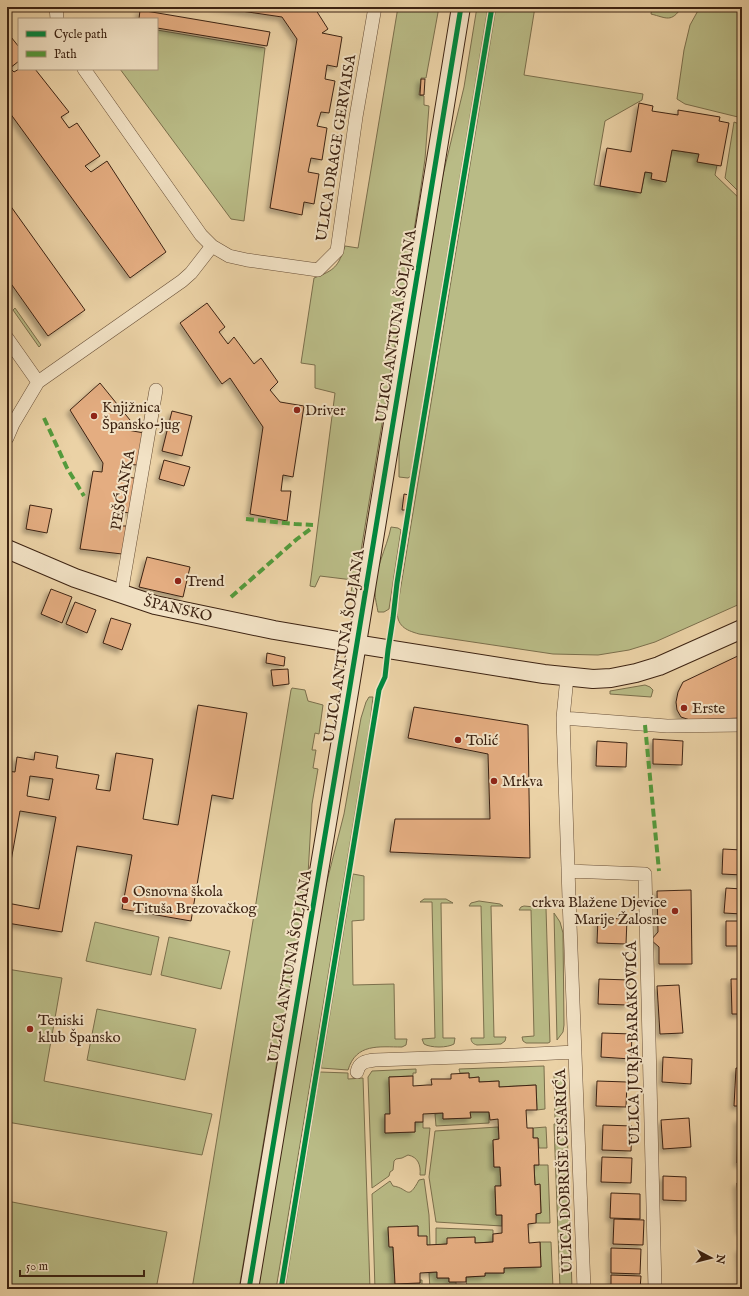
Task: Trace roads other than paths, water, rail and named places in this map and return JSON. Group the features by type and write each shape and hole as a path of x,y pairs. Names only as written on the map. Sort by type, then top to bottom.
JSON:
{"street":[{"path":"56,7 57,18"},
{"name":"ULICA DRAGE GERVAISA","path":"85,70 201,236 212,246 229,256 318,270 337,251 356,117 375,7"},
{"name":"ULICA ANTUNA ŠOLJANA","path":"249,1289 461,7"},
{"path":"7,438 13,424 38,382 182,281 191,273 212,246"},
{"path":"7,338 38,382"},
{"name":"PEŠĆANKA","path":"121,594 156,390"},
{"name":"ŠPANSKO","path":"7,549 75,578 170,609 274,630 356,644 489,666 593,679 611,678 664,664 742,629"},
{"name":"ULICA DOBRIŠE CESARIĆA","path":"567,676 563,718 584,1289"},
{"path":"563,718 667,726 742,725"},
{"name":"ULICA JURJA BARAKOVIĆA","path":"568,871 646,874 655,1289"},
{"name":"ULICA DOBRIŠE CESARIĆA","path":"356,1072 365,1061 375,1060 576,1052"}],"place":[{"name":"Driver","path":"297,410"},
{"name":"Knjižnica Špansko-jug","path":"94,416"},
{"name":"Trend","path":"178,581"},
{"name":"Erste","path":"684,708"},
{"name":"Tolić","path":"458,740"},
{"name":"Mrkva","path":"494,781"},
{"name":"Osnovna škola Tituša Brezovačkog","path":"125,900"},
{"name":"crkva Blažene Djevice Marije Žalosne","path":"675,911"},
{"name":"Teniski klub Špansko","path":"30,1029"}]}
